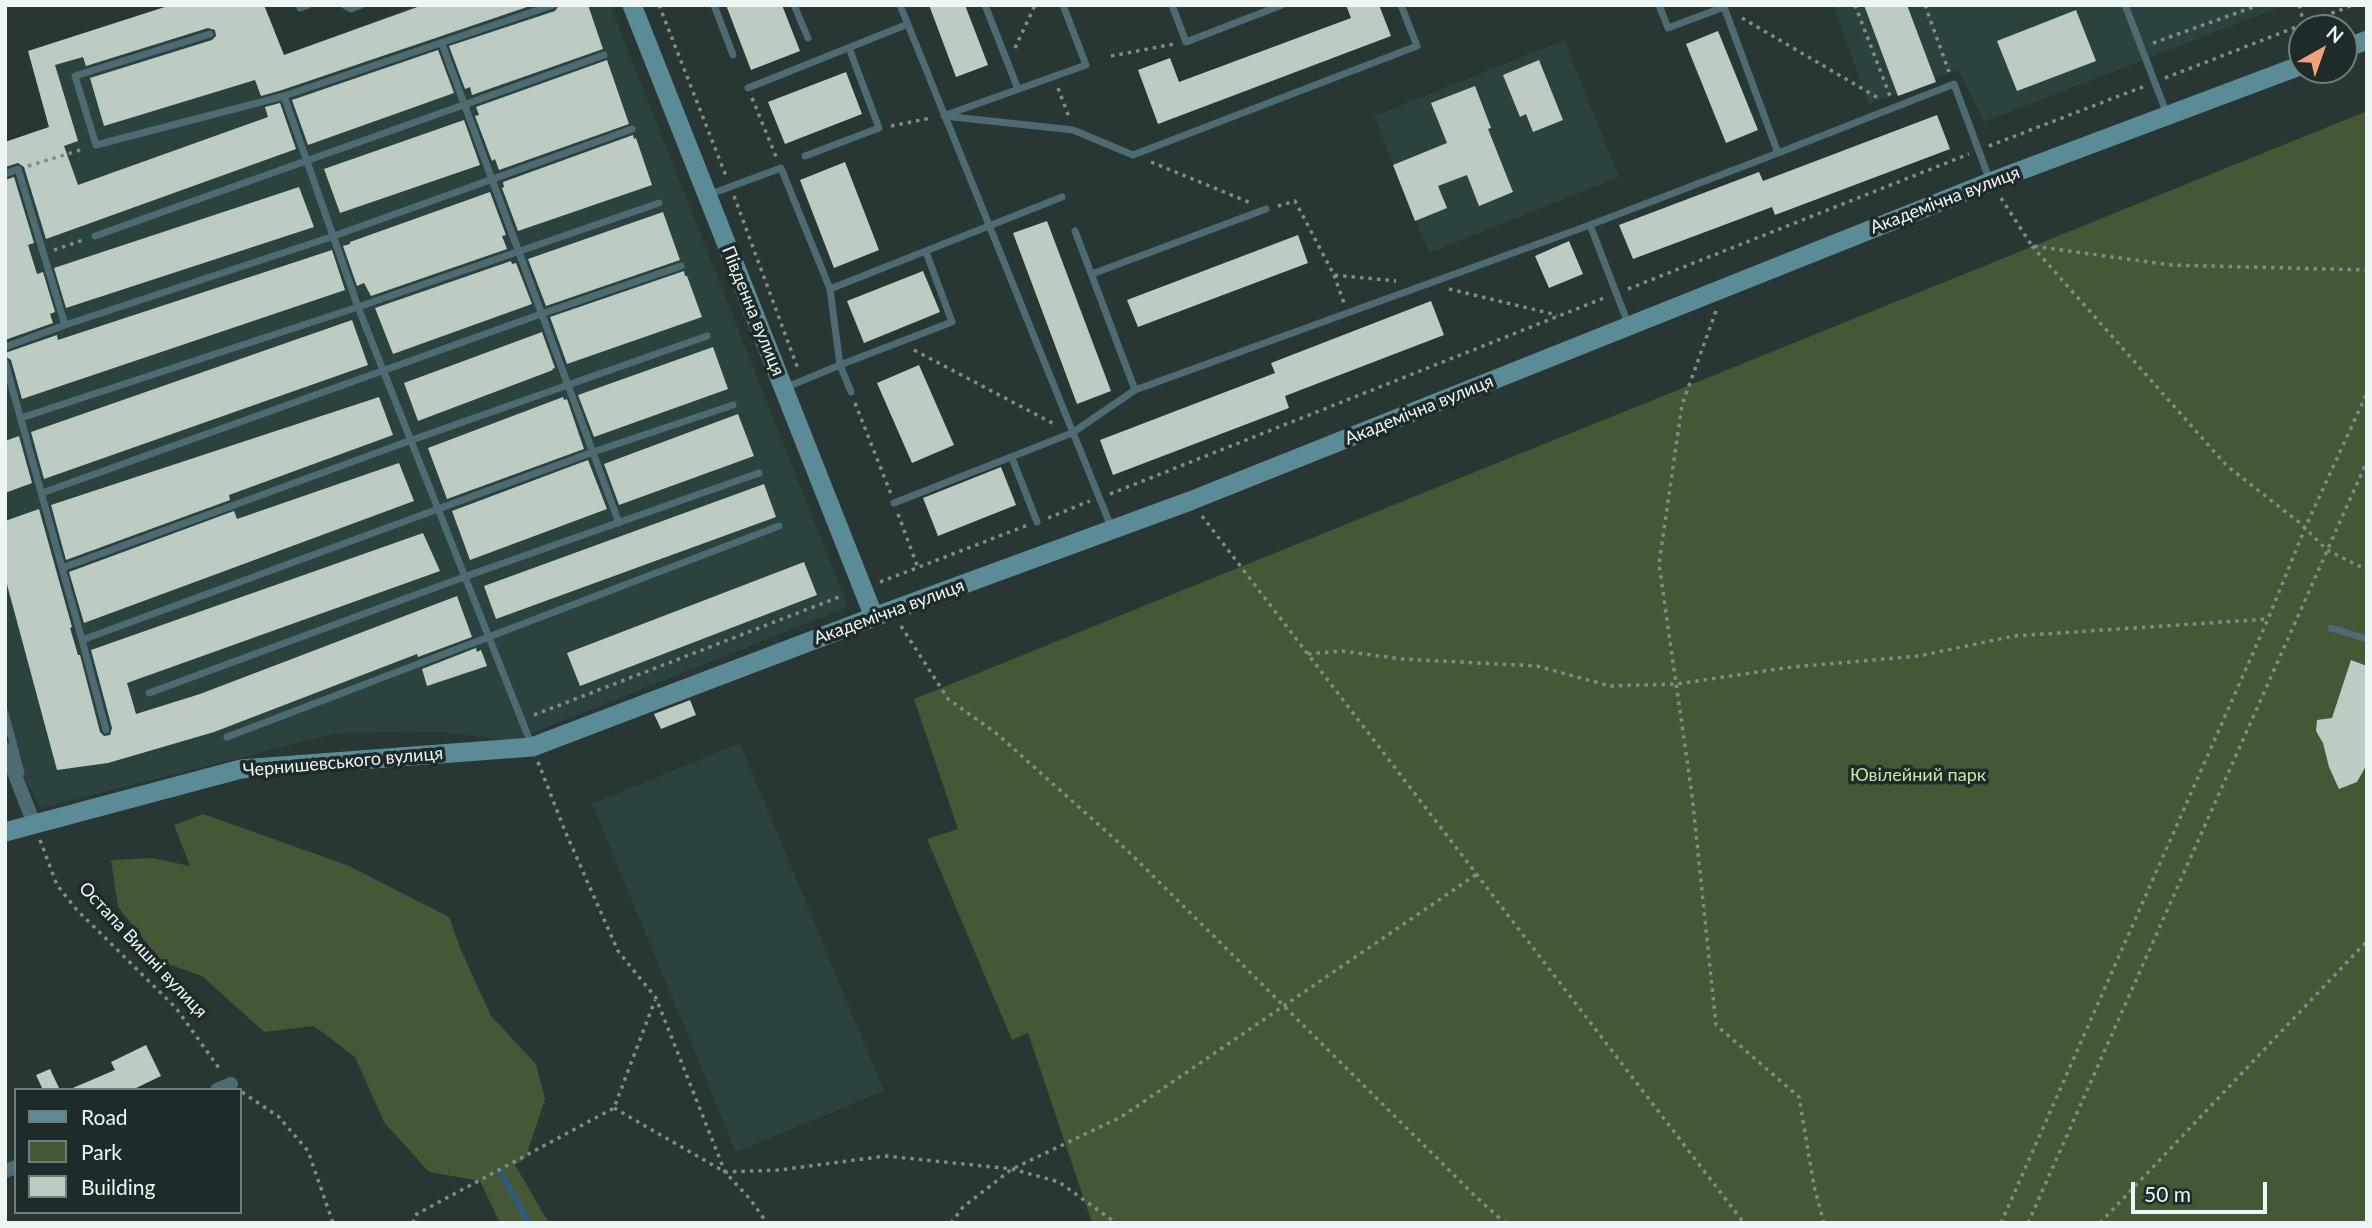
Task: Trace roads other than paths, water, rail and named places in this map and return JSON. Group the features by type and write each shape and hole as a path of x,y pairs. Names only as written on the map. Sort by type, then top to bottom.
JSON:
{"street":[{"name":"Південна вулиця","path":"632,5 784,388 882,614"},
{"name":"Академічна вулиця","path":"532,747 1190,501 1990,182 2288,70"},
{"name":"Чернишевського вулиця","path":"5,832 241,769 532,747"},
{"path":"5,749 34,824"}],"lane":[{"path":"344,5 351,9 361,5"},
{"path":"210,34 75,76 96,145 284,96 553,5"},
{"path":"713,5 733,55"},
{"path":"794,5 808,38"},
{"path":"900,5 1112,530"},
{"path":"985,5 1018,89"},
{"path":"944,116 1086,65 1063,5"},
{"path":"1172,5 1186,42 1282,5"},
{"path":"944,116 1073,131 1133,155 1417,46 1401,5"},
{"path":"1659,5 1668,28 1724,7 1778,153"},
{"path":"2125,5 2168,115"},
{"path":"748,88 908,24"},
{"path":"442,44 619,523"},
{"path":"805,156 878,128 849,48"},
{"path":"95,236 604,55"},
{"path":"894,503 1072,433 1135,390 1590,225 1954,84 1990,182"},
{"path":"284,96 358,307 532,747"},
{"path":"5,347 334,236 632,129"},
{"path":"5,174 18,169 65,325"},
{"path":"707,195 781,169 830,289 840,365 851,392"},
{"path":"830,289 1062,197"},
{"path":"21,418 358,307 659,203"},
{"path":"1092,274 1266,209"},
{"path":"1590,225 1629,326"},
{"path":"1075,231 1135,390"},
{"path":"784,388 952,322 926,252"},
{"path":"42,493 681,266"},
{"path":"62,568 409,440 707,336"},
{"path":"5,362 106,730"},
{"path":"82,640 593,452 733,404"},
{"path":"1012,458 1037,522"},
{"path":"149,693 464,577 759,473"},
{"path":"228,737 779,526"},
{"path":"2331,628 2367,639"},
{"path":"5,713 34,824"}],"waterway":[{"path":"500,1171 529,1223"}],"park label":[{"name":"Ювілейний парк","path":"1918,775"}]}
